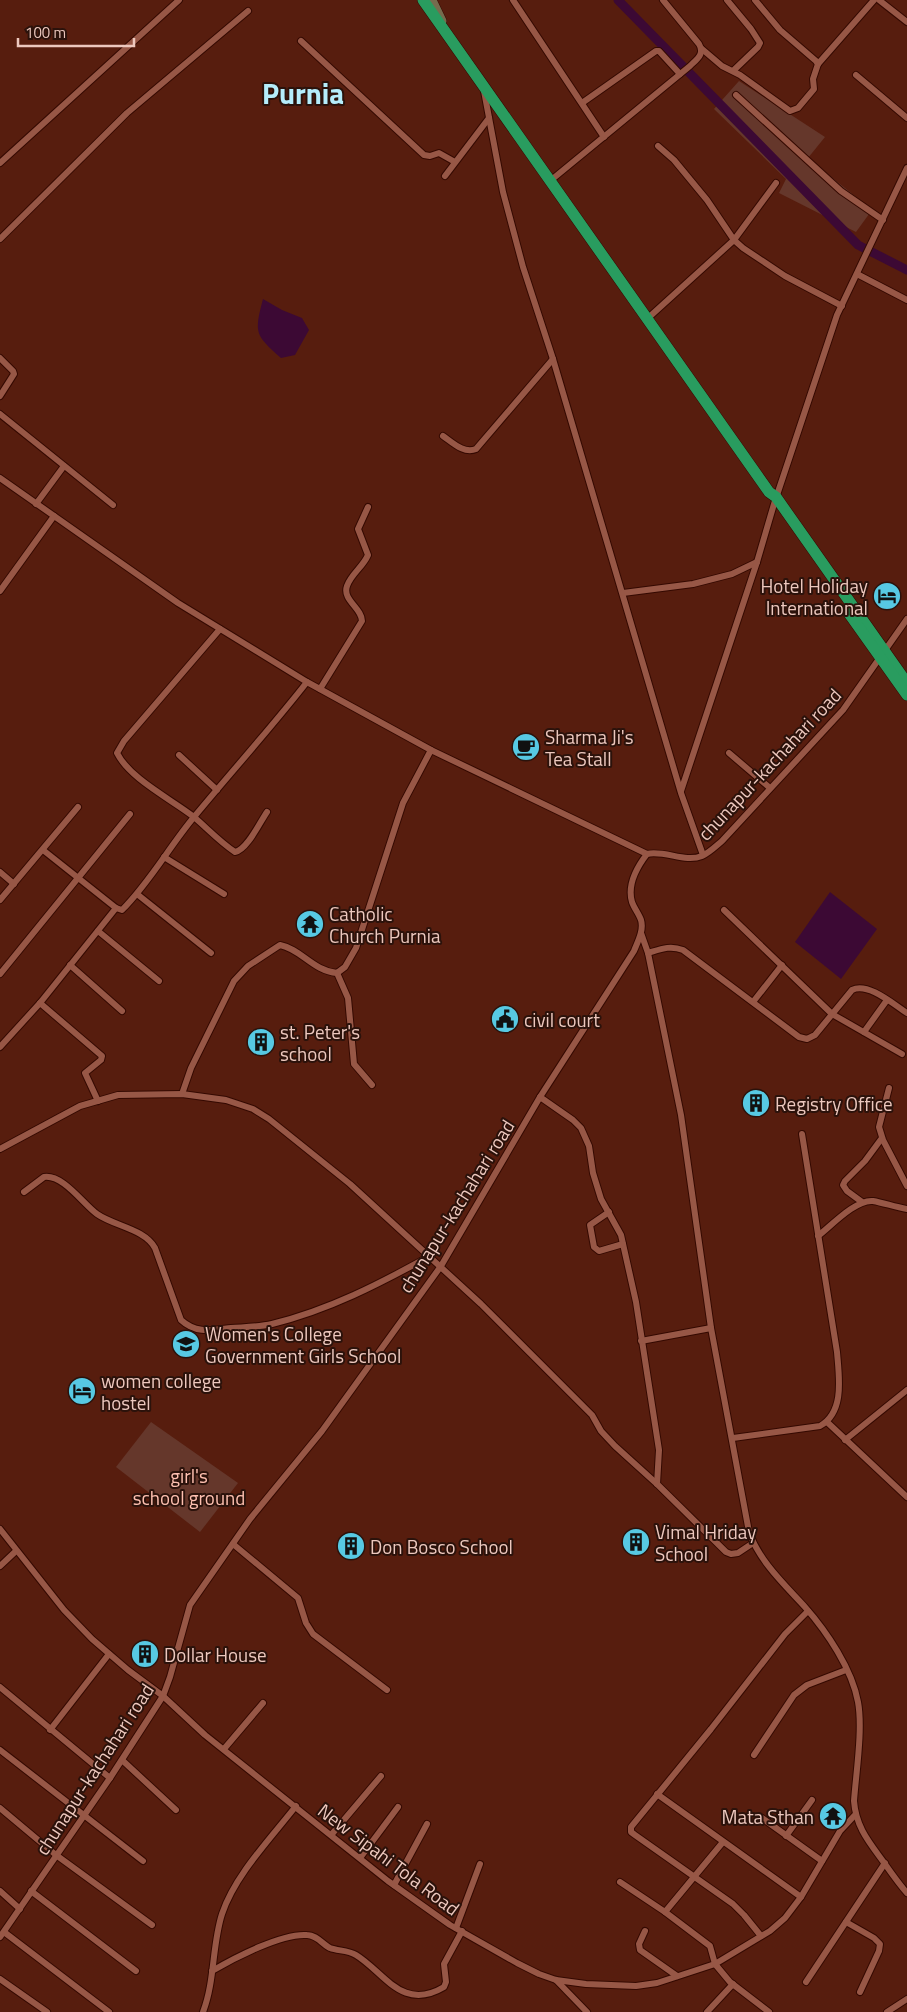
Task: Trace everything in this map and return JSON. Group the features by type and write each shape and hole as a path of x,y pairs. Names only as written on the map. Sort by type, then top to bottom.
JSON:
{"highway":[{"path":"423,0 483,88 773,498 882,655 907,695"},
{"path":"882,655 907,683"}],"street":[{"path":"0,163 179,0"},
{"path":"432,0 448,35"},
{"path":"513,0 604,137"},
{"path":"663,0 702,49 722,66 734,70 790,111 794,111 814,89 813,79 818,64 874,0"},
{"path":"727,0 760,43 758,48 734,70"},
{"path":"755,0 780,30 818,64"},
{"path":"879,0 907,22"},
{"path":"0,239 127,112 248,11"},
{"path":"300,41 424,155 430,156 439,153 455,162"},
{"path":"550,181 690,66 702,54 702,49"},
{"path":"582,103 656,51 659,51 681,73"},
{"path":"856,75 907,118"},
{"path":"483,88 503,192 523,267 553,359 681,793 703,856"},
{"path":"736,95 841,191 883,220"},
{"path":"445,176 489,118"},
{"path":"658,146 674,160 707,200 734,240 743,248 785,276 842,306"},
{"path":"681,793 758,562 773,498 842,306 907,168"},
{"path":"647,319 734,240 776,183"},
{"path":"857,274 907,300"},
{"path":"0,358 13,370 14,374 0,396"},
{"path":"443,436 461,448 471,451 476,449 553,359"},
{"path":"0,414 113,505"},
{"path":"36,504 64,466"},
{"path":"0,478 154,587 307,682 431,750 646,854 638,866 632,884 632,900 642,921 641,932 648,953 681,1115 711,1328 733,1438 746,1518 753,1543 770,1568 826,1633 846,1670 858,1702 860,1717 854,1801 855,1815 860,1830 907,1893"},
{"path":"320,689 362,622 360,614 347,596 346,588 348,582 365,562 368,555 358,529 368,507"},
{"path":"0,591 54,516"},
{"path":"623,593 693,584 732,574 758,562"},
{"name":"chunapur-kachahari road","path":"646,854 665,853 692,858 703,856 722,841 843,710 907,619"},
{"path":"220,629 124,741 117,753 120,759 137,776 194,817 235,852 241,851 246,845 267,812"},
{"path":"42,850 116,908 122,910 137,894 194,817 275,723 307,682"},
{"path":"182,1094 190,1068 228,991 234,981 248,966 280,945 290,949 326,972 337,973 345,967 354,953 403,803 431,750"},
{"path":"729,753 770,788"},
{"path":"179,755 218,790"},
{"path":"0,900 78,807"},
{"path":"0,974 130,814"},
{"path":"164,857 224,894"},
{"path":"0,872 14,884"},
{"path":"137,894 211,952"},
{"path":"0,1047 40,1003 116,908"},
{"path":"724,910 832,1014 902,1054"},
{"path":"98,931 159,981"},
{"name":"chunapur-kachahari road","path":"2,1934 110,1778 163,1696 190,1605 233,1544 322,1430 441,1266 540,1098 634,951 641,932"},
{"path":"648,953 666,947 682,950 799,1037 807,1039 815,1035 852,990 858,987 866,988 907,1013"},
{"path":"70,965 122,1011"},
{"path":"753,1002 782,965"},
{"path":"337,973 348,998 354,1064 372,1085"},
{"path":"864,1032 887,1000"},
{"path":"40,1003 102,1056 101,1060 85,1073 98,1100"},
{"path":"889,1088 879,1127 882,1138 907,1186"},
{"path":"0,1149 62,1115 98,1100 118,1095 182,1094 226,1100 253,1110 269,1119 350,1184 441,1266 592,1415 601,1431 615,1446 657,1484 726,1552 731,1554 738,1553 753,1543"},
{"path":"540,1098 573,1120 581,1128 589,1146 597,1186 621,1235 636,1302 659,1450 657,1484"},
{"path":"733,1438 820,1426 827,1422 836,1408 838,1398 838,1352 802,1134"},
{"path":"862,1202 847,1191 843,1185 866,1161 882,1138"},
{"path":"24,1192 44,1177 56,1178 97,1214 148,1239 155,1248 180,1320 188,1327 200,1331 246,1328 271,1324 312,1312 361,1293 430,1256"},
{"path":"818,1236 854,1206 862,1202 871,1200 907,1209"},
{"path":"609,1212 590,1225 594,1247 599,1250 623,1244"},
{"path":"641,1342 711,1328"},
{"path":"845,1440 907,1390"},
{"path":"827,1422 907,1497"},
{"name":"New Sipahi Tola Road","path":"0,1529 64,1610 109,1654 163,1696 224,1749 394,1885 459,1930 517,1963 556,1980 586,1984 636,1986 658,1983 715,1964 761,1936 785,1918 801,1897 840,1831 855,1815"},
{"path":"233,1544 298,1598 306,1623 313,1634 387,1690"},
{"path":"0,1566 16,1551"},
{"path":"761,1936 733,1904 631,1832 634,1823 656,1794 711,1730 784,1634 808,1611"},
{"path":"50,1730 109,1654"},
{"path":"754,1755 800,1689 846,1670"},
{"path":"0,1687 110,1778"},
{"path":"224,1749 263,1703"},
{"path":"0,1750 143,1861"},
{"path":"122,1760 176,1810"},
{"path":"332,1834 381,1776"},
{"path":"656,1794 801,1897"},
{"path":"786,1836 812,1800"},
{"path":"203,2012 222,1915 229,1896 242,1876 296,1806"},
{"path":"360,1858 398,1807"},
{"path":"0,1808 56,1854 152,1925"},
{"path":"762,1818 822,1861"},
{"path":"394,1885 427,1824"},
{"path":"665,1912 723,1842"},
{"path":"806,1982 884,1863"},
{"path":"212,1971 246,1953 272,1943 291,1937 310,1935 316,1937 330,1948 355,1954 393,1987 410,1995 425,1994 444,1987 446,1982 444,1964 459,1930 480,1864"},
{"path":"620,1882 665,1912 710,1946 715,1964 733,1984 769,2012"},
{"path":"0,1891 20,1909"},
{"path":"31,1891 136,1971"},
{"path":"846,1922 874,1938 880,1944 879,1951 860,1992"},
{"path":"645,1930 639,1944 640,1950 677,1976"},
{"path":"2,1934 109,2012"},
{"path":"0,1979 47,2012"},
{"path":"556,1980 587,2012"},
{"path":"707,2012 733,1984"},
{"path":"887,2012 907,1999"}],"green space":[{"path":"739,81 825,137 808,158 872,210 856,232 779,193 786,179 714,109"},
{"name":"girl's school ground","path":"151,1422 238,1483 200,1532 116,1467"}],"shaded area":[{"path":"263,299 282,310 302,318 309,330 295,355 281,358 266,344 259,333 258,319"},
{"path":"830,892 877,929 841,979 795,942"}],"waterway":[{"path":"618,0 858,245 907,270"}],"place":[{"name":"Hotel Holiday International","path":"887,596"},
{"name":"Sharma Ji's Tea Stall","path":"526,747"},
{"name":"Catholic Church Purnia","path":"310,924"},
{"name":"civil court","path":"505,1019"},
{"name":"st. Peter's school","path":"261,1042"},
{"name":"Registry Office","path":"756,1103"},
{"name":"Women's College Government Girls School","path":"186,1344"},
{"name":"women college hostel","path":"82,1391"},
{"name":"Vimal Hriday School","path":"636,1542"},
{"name":"Don Bosco School","path":"351,1546"},
{"name":"Dollar House","path":"145,1654"},
{"name":"Mata Sthan","path":"833,1816"}],"district":[{"name":"Purnia","path":"303,93"}]}
